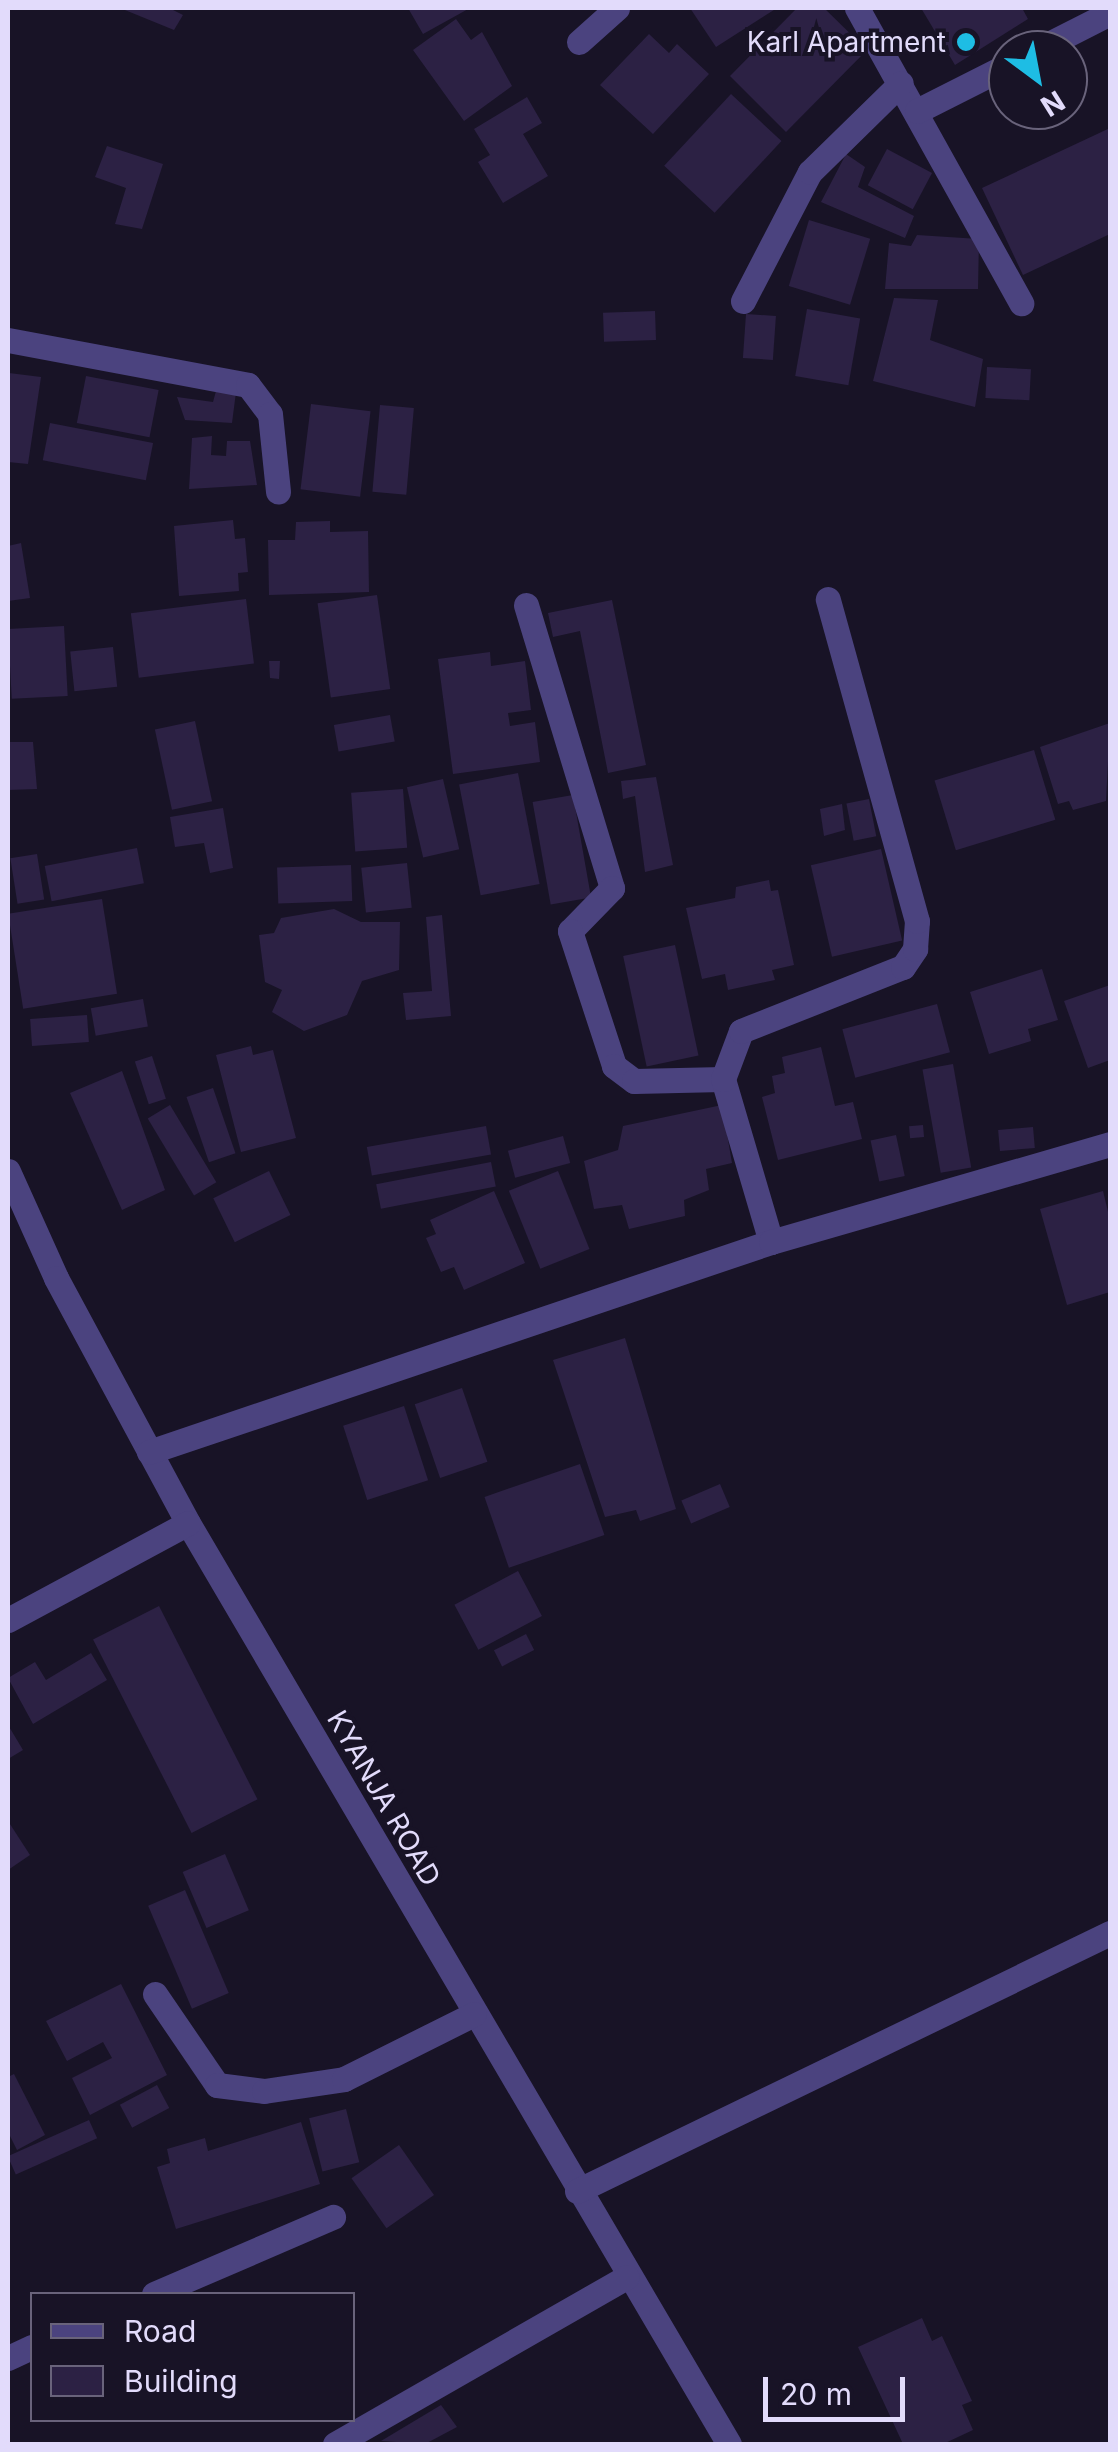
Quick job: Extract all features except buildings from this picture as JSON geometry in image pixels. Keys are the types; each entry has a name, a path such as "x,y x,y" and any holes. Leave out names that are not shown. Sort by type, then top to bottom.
{"street":[{"path":"579,42 618,8"},
{"path":"857,8 1021,303"},
{"path":"1076,30 1110,13"},
{"path":"917,111 988,75"},
{"path":"743,300 810,172 900,83"},
{"path":"8,340 248,385 270,414 278,492"},
{"path":"772,1242 723,1078 740,1031 903,967 915,948 917,920 828,599"},
{"path":"526,605 612,888 570,930 614,1066 634,1081 723,1078"},
{"path":"150,1452 772,1242 1110,1144"},
{"name":"KYANJA ROAD","path":"8,1171 188,1523 627,2277 729,2444"},
{"path":"8,1620 188,1523"},
{"path":"577,2191 1110,1932"},
{"path":"155,1994 218,2085 264,2091 344,2079 474,2014"},
{"path":"159,2292 333,2217"},
{"path":"335,2444 627,2277"}],"place":[{"name":"Karl Apartment","path":"966,42"}]}
